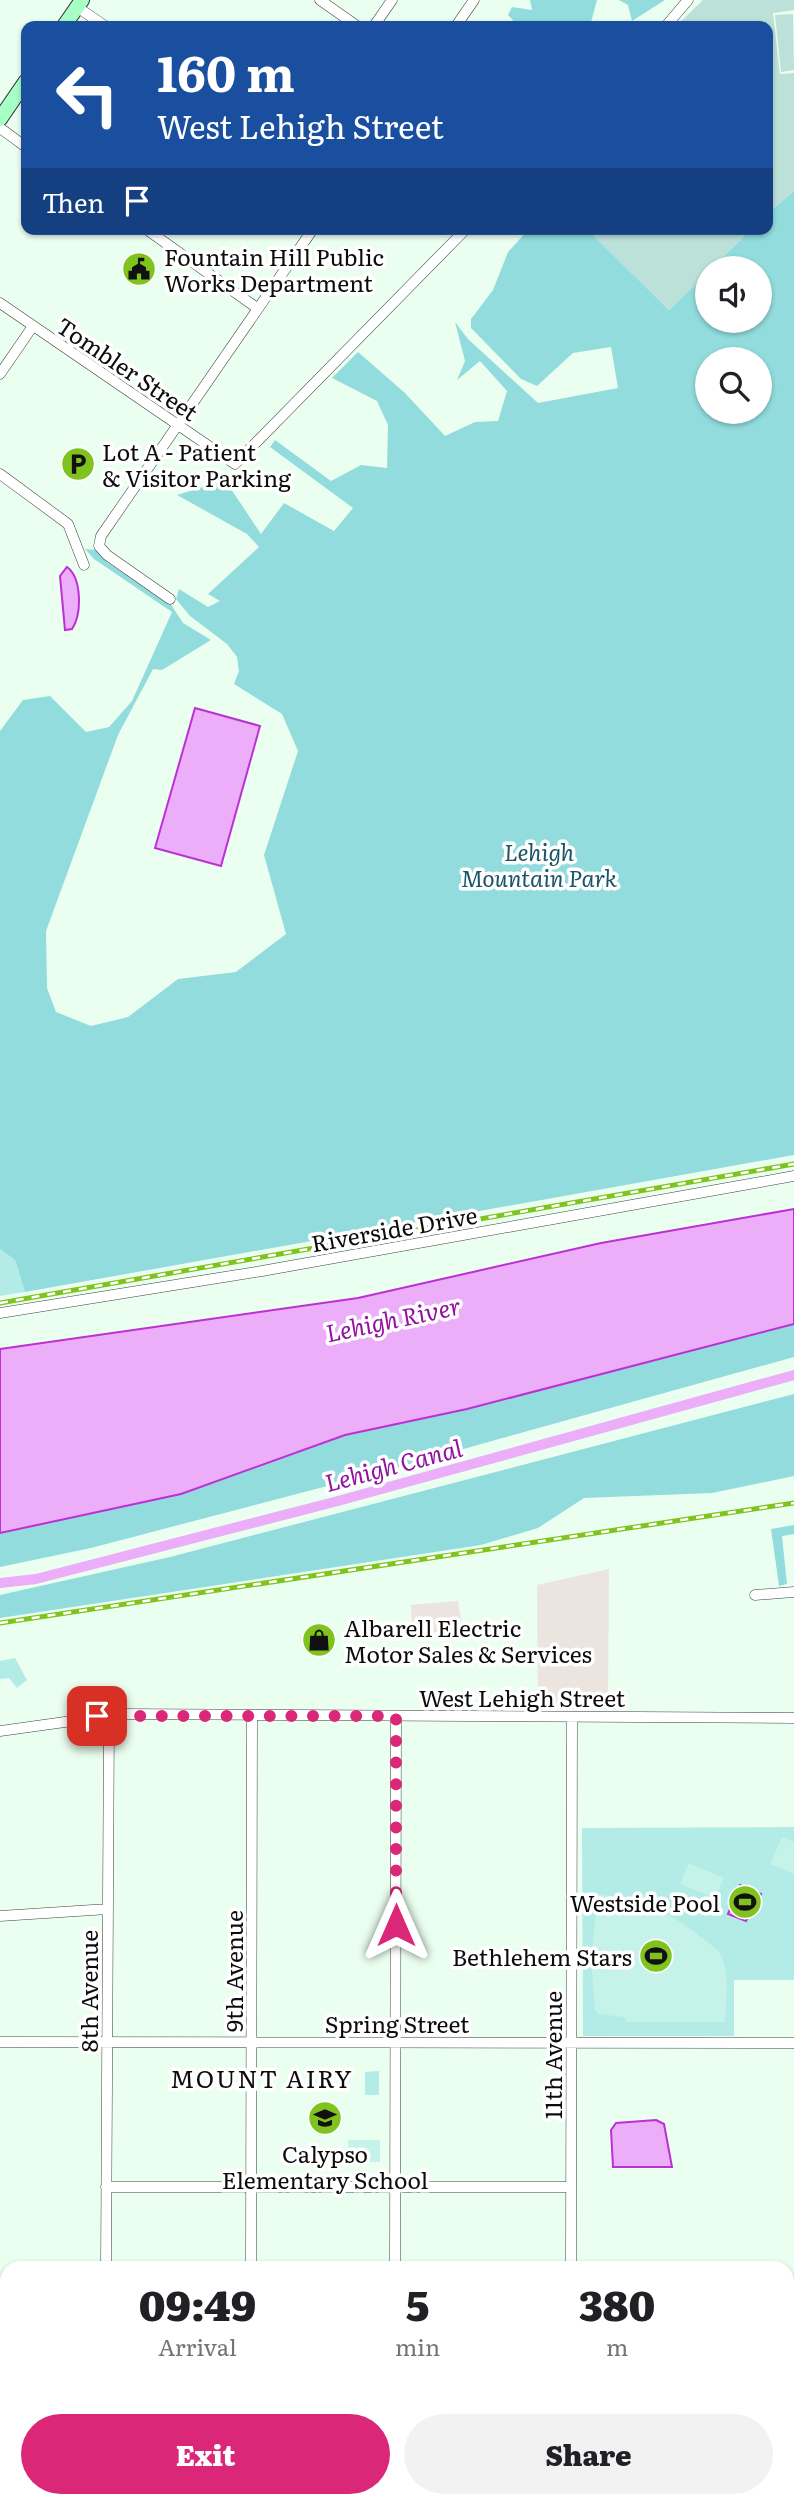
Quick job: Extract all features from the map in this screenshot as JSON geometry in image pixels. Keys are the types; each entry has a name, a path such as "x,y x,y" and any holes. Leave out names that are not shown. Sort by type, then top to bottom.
{"main road":[{"path":"67,21 80,3"},
{"path":"0,119 21,88"}],"street":[{"path":"320,0 350,21"},
{"path":"377,21 392,0"},
{"path":"459,21 474,0"},
{"path":"670,21 688,0"},
{"path":"80,3 100,21"},
{"path":"0,128 21,143"},
{"path":"154,235 257,308"},
{"path":"170,599 125,570 99,546 101,536 309,235"},
{"name":"Tombler Street","path":"0,303 235,464 460,235"},
{"path":"0,374 33,326"},
{"path":"0,474 68,524 84,565"},
{"name":"Riverside Drive","path":"0,1313 276,1268 794,1176"},
{"path":"755,1595 794,1592"},
{"name":"West Lehigh Street","path":"0,1731 109,1715 794,1718"},
{"name":"8th Avenue","path":"106,2261 109,1715"},
{"name":"9th Avenue","path":"251,2261 252,1715"},
{"path":"395,2261 396,1716"},
{"name":"11th Avenue","path":"571,2261 572,1717"},
{"path":"0,1916 108,1909"},
{"name":"Spring Street","path":"0,2042 794,2043"},
{"path":"106,2187 571,2187"}],"shaded area":[{"path":"703,0 794,0 794,10 773,13 780,74 794,73 794,191 773,209 773,21 681,21"},
{"path":"793,14 794,70 781,72 775,15"},
{"path":"593,235 745,235 724,256 695,256 695,285 669,310"},
{"path":"0,1249 15,1260 25,1292 0,1296"},
{"path":"609,1569 608,1709 538,1709 537,1585"},
{"path":"458,1601 462,1629 412,1635 411,1605"},
{"path":"15,1658 27,1680 17,1688 9,1678 0,1679 0,1661"},
{"path":"794,1827 794,1980 734,1980 734,2036 583,2036 582,1828"},
{"path":"782,1837 794,1842 794,1874 770,1864"},
{"path":"689,1863 724,1878 715,1898 680,1884"},
{"name":"Bethlehem Stars","path":"598,1894 627,1900 666,1914 717,1950 723,1959 726,1977 725,2022 626,2022 624,2017 598,2014 595,2010 591,1960"},
{"path":"379,2071 379,2095 365,2095 365,2072"},
{"path":"348,2140 380,2140 380,2162 349,2162"}],"green space":[{"path":"530,0 597,0 591,21 513,21 508,15 512,7 532,10"},
{"path":"619,0 665,0 632,21 628,5"},
{"name":"Lehigh Mountain Park","path":"794,191 794,1155 25,1292 15,1260 0,1249 0,731 23,700 50,696 86,732 109,727 132,701 172,612 94,559 85,549 96,550 108,563 170,603 183,623 211,640 162,670 153,669 118,735 46,931 47,988 56,1012 91,1026 128,1017 178,979 236,972 286,934 264,855 298,751 282,714 234,684 239,671 237,657 227,644 190,616 176,599 179,589 208,607 220,601 208,594 259,547 247,534 177,495 225,480 261,534 284,503 334,531 353,508 270,447 275,440 331,481 361,465 387,468 388,425 377,401 332,378 358,352 405,393 445,436 475,422 498,421 507,391 480,361 457,380 465,361 455,322 468,339 538,403 618,388 611,347 573,353 537,386 521,379 471,328 471,319 493,290 508,252 524,235 593,235 669,310 695,285 695,333 772,333 772,256 724,256 745,235 773,235 773,209"},
{"path":"794,1324 794,1357 388,1470 91,1548 0,1567 0,1533 181,1494 345,1435 467,1409"},
{"path":"794,1394 794,1476 712,1493 584,1498 538,1528 481,1545 0,1618 0,1595 170,1557"},
{"path":"794,1525 794,1534 782,1536 787,1584 779,1586 771,1529"}],"water":[{"path":"67,567 76,579 79,606 72,629 65,630 60,576"},
{"path":"195,708 260,726 221,866 155,848"},
{"name":"Lehigh River","path":"794,1209 794,1324 467,1409 345,1435 181,1494 0,1533 0,1349 358,1298 601,1243"},
{"name":"Westside Pool","path":"740,1885 761,1894 746,1921 728,1914"},
{"path":"656,2120 664,2124 672,2167 613,2167 611,2130 616,2123"}],"waterway":[{"name":"Lehigh Canal","path":"0,1583 36,1579 338,1501 794,1375"}],"railway":[{"path":"0,1303 794,1164"},
{"path":"0,1623 794,1503"}],"place":[{"name":"Fountain Hill Public Works Department","path":"139,269"},
{"name":"Lot A - Patient & Visitor Parking","path":"78,464"},
{"name":"Albarell Electric Motor Sales & Services","path":"319,1640"},
{"name":"Westside Pool","path":"745,1902"},
{"name":"Bethlehem Stars","path":"656,1956"},
{"name":"Calypso Elementary School","path":"325,2118"}],"district":[{"name":"MOUNT AIRY","path":"262,2077"}],"route":[{"path":"97,1716 396,1716 396,1925"}]}
